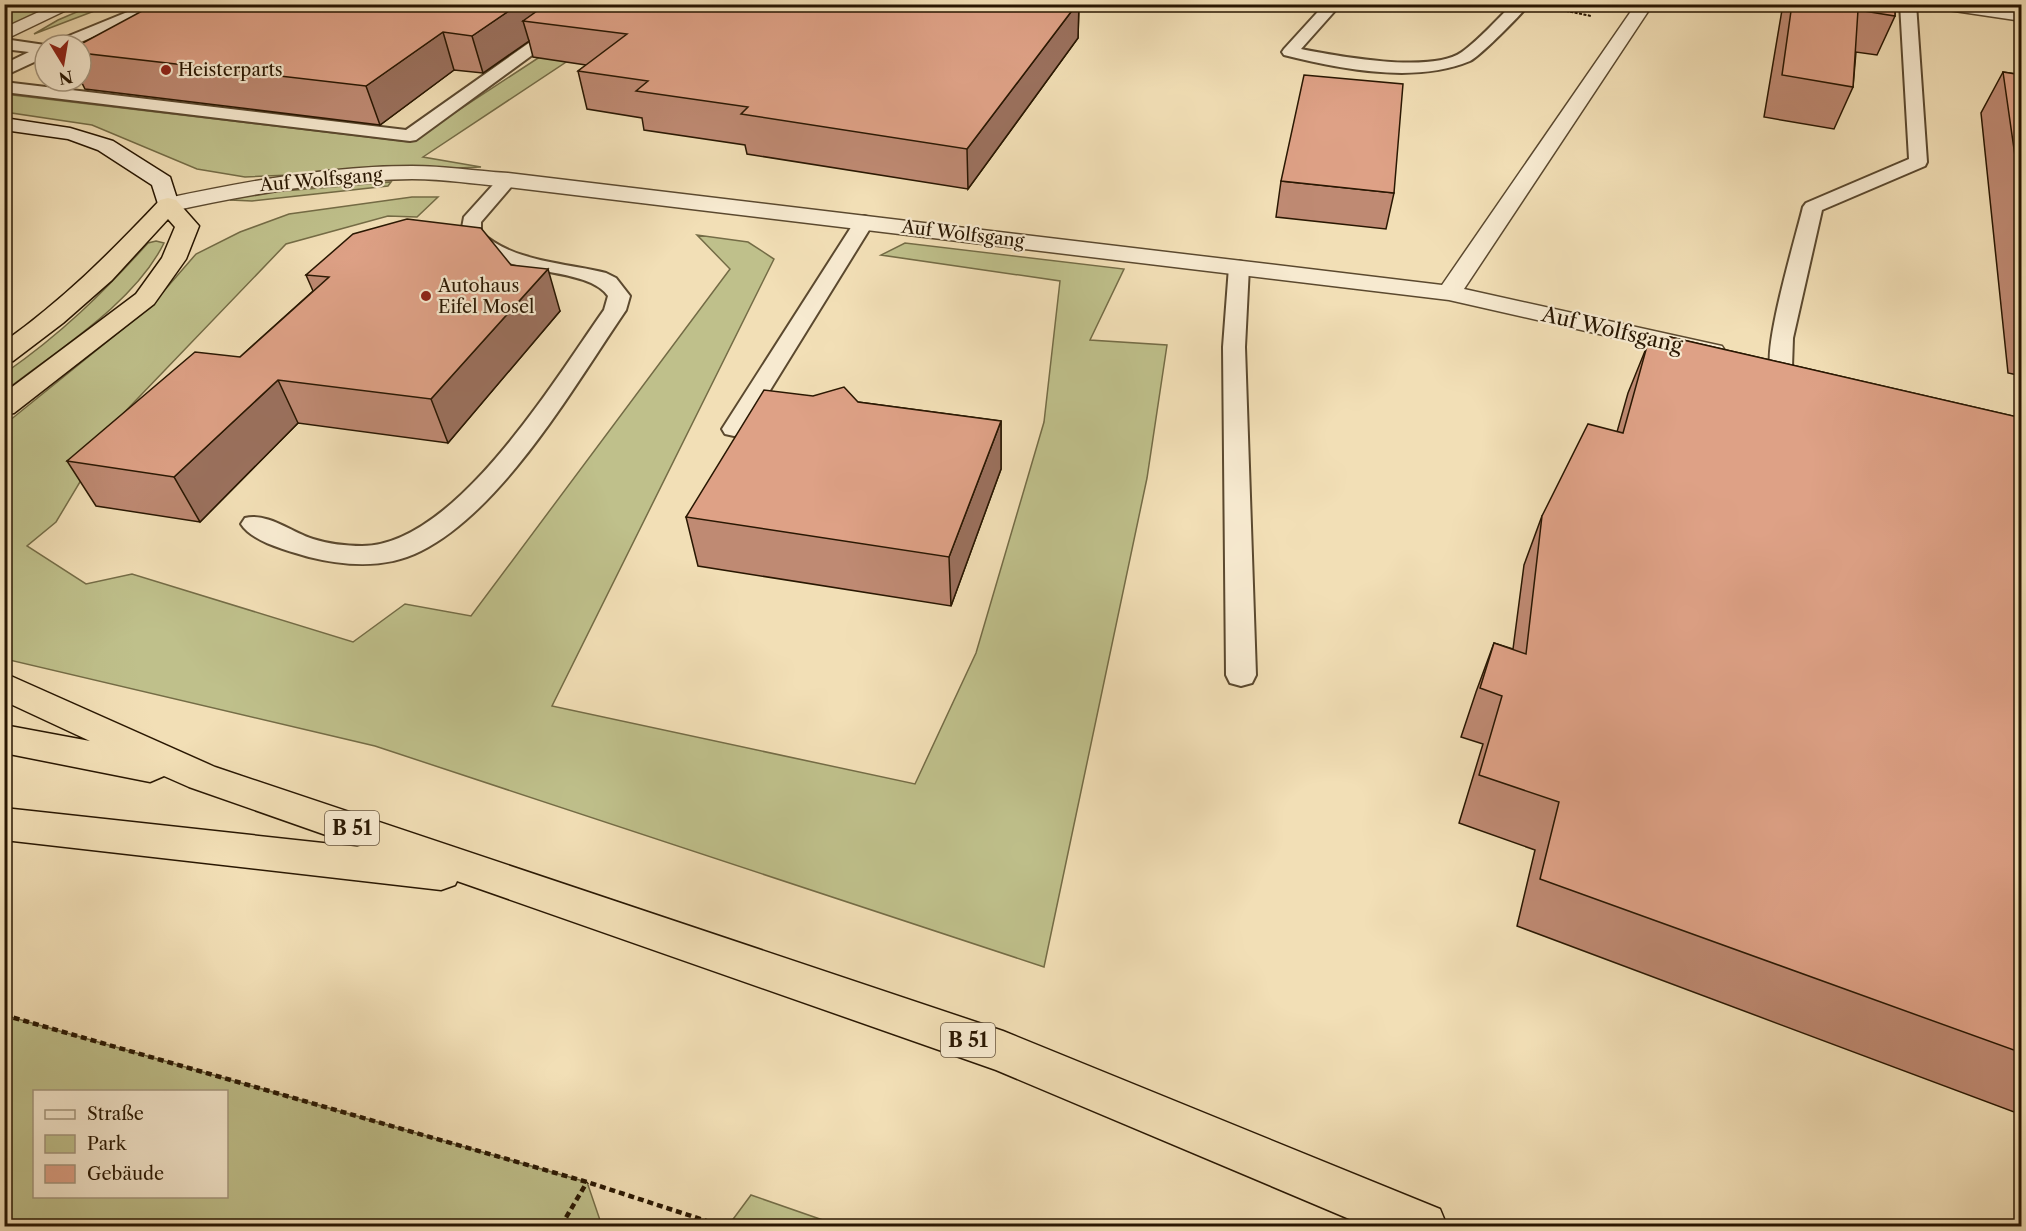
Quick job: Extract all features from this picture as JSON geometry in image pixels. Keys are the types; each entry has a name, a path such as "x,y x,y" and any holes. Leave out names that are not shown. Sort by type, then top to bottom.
{"highway":[{"path":"4,355 54,318 103,275 168,205 187,226 174,258 145,299 4,407"},
{"path":"4,686 202,777"},
{"name":"B 51","path":"4,739 202,777 503,879 1003,1052 1423,1227"},
{"path":"4,824 503,879"}],"street":[{"path":"4,35 71,4"},
{"path":"1449,293 1645,4"},
{"path":"1941,4 2022,16"},
{"path":"4,124 61,131 89,138 118,150 162,182 168,205"},
{"name":"Auf Wolfsgang","path":"168,205 258,206 476,178 508,180 1449,293 1769,365"}],"lane":[{"path":"90,33 162,4"},
{"path":"4,87 410,136 595,4"},
{"path":"1334,4 1290,52 1332,60 1385,65 1454,61 1466,57 1522,4"},
{"path":"1769,365 1782,338 1813,207 1918,162 1908,4"},
{"path":"4,44 33,48"},
{"path":"4,71 33,56"},
{"path":"254,524 272,534 318,550 353,555 394,550 410,545 455,513 501,466 615,310 619,296 609,282 599,277 506,255 463,239 470,230 471,221 508,180"},
{"path":"734,429 838,260 864,222"},
{"path":"1239,267 1234,347 1241,675"}],"path":[{"path":"1557,9 1593,16"},
{"path":"4,1015 587,1182 722,1227"},
{"path":"561,1227 587,1182"}],"green space":[{"path":"18,5 58,5 5,28 5,10"},
{"path":"93,5 110,5 36,33 58,20"},
{"path":"619,5 652,5 423,157 481,167 245,177 197,169 92,125 5,112 4,94 410,142"},
{"path":"391,182 388,186 252,201 231,200 235,195"},
{"path":"412,197 438,197 417,217 388,216 286,244 117,420 56,522 27,546 86,584 132,574 353,642 405,604 471,616 730,269 697,235 748,242 774,259 552,706 915,784 976,653 1044,422 1060,281 881,255 905,243 1124,269 1090,340 1167,345 1147,478 1044,967 375,746 5,659 4,425 150,307 196,254 240,232 289,214"},
{"path":"156,241 164,243 151,265 114,306 5,391 5,373 63,328 148,243"},
{"path":"4,1015 587,1182 602,1226 5,1226"},
{"path":"751,1195 840,1226 728,1226"}],"building":[{"path":"155,4 519,4 472,36 443,32 366,86 93,54 93,37"},
{"path":"547,4 1077,4 967,149 741,114 748,107 636,91 648,81 578,71 627,34 523,21"},
{"path":"1792,4 1895,4 1895,16 1858,10 1853,87 1782,75"},
{"path":"2003,72 2022,75 2022,205"},
{"path":"1304,75 1403,84 1394,193 1281,181"},
{"path":"407,219 481,228 511,265 548,269 431,399 278,380 174,477 67,461 195,352 240,357 329,277 306,275 353,234"},
{"path":"1670,337 2022,418 2022,1053 1540,879 1559,802 1479,775 1502,696 1480,688 1494,643 1526,654 1542,516 1588,424 1623,433 1647,346 1668,350"},
{"path":"844,387 858,402 1001,421 949,557 686,517 764,390 813,396"}],"place":[{"name":"Heisterparts","path":"166,70"},
{"name":"Autohaus Eifel Mosel","path":"426,296"}]}
